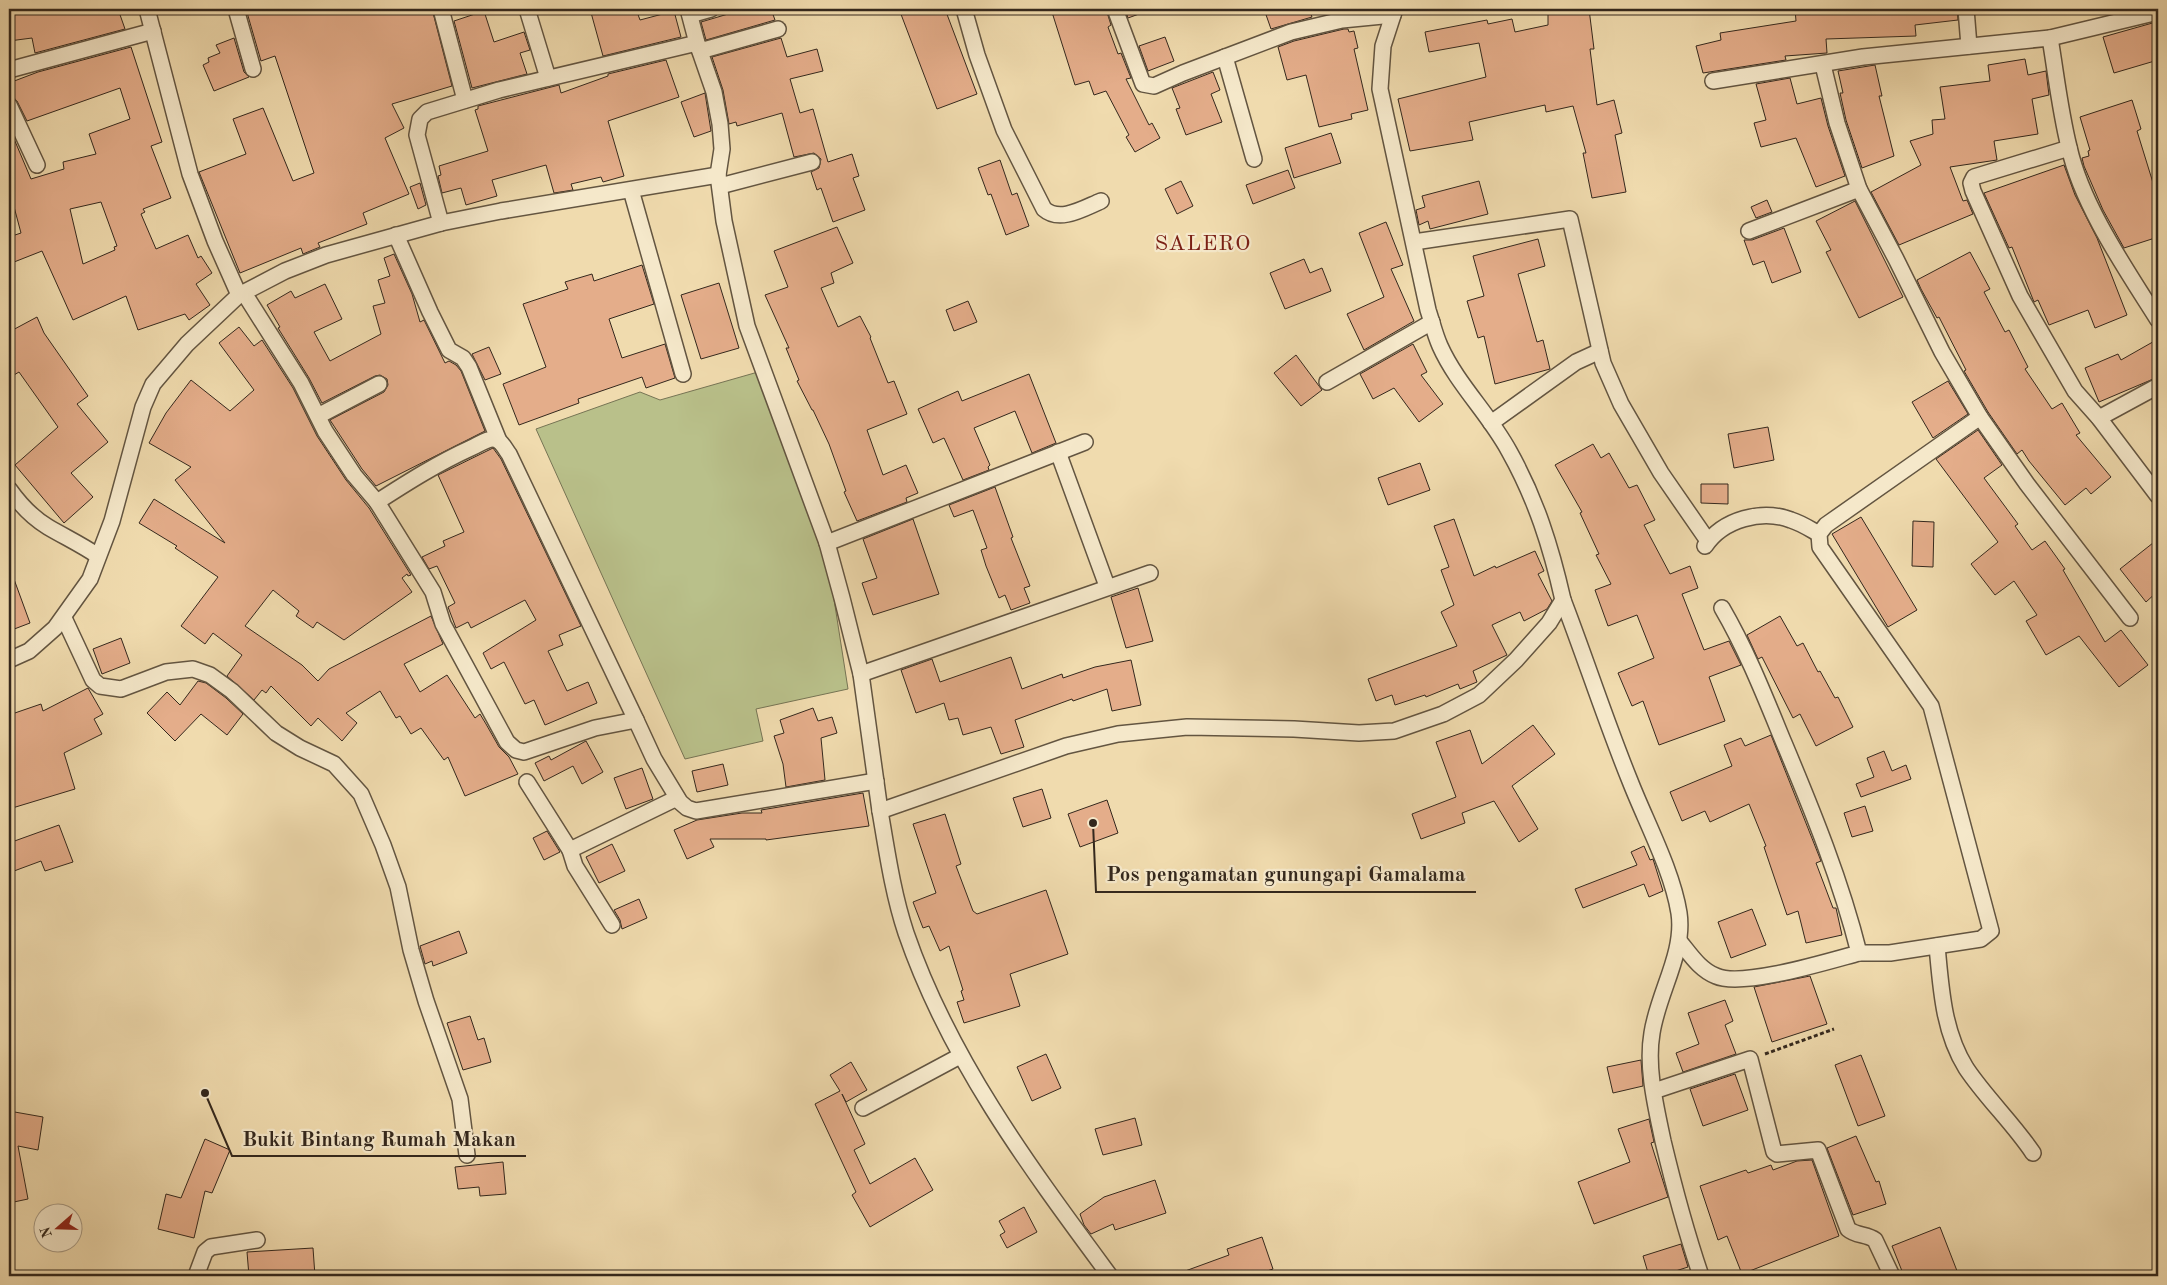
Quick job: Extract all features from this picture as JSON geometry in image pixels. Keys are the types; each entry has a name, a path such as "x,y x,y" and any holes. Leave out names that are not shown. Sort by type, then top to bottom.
{"street":[{"path":"147,9 190,174 215,241 242,294 301,383 325,431 354,474 378,502 433,592 442,624 507,742 516,750 524,752 595,728 636,720"},
{"path":"236,9 253,69"},
{"path":"441,9 466,100"},
{"path":"527,9 548,78"},
{"path":"711,9 689,12 698,47 714,92 720,124 722,149 719,180 724,221 747,326 826,543 861,674 889,865 906,931 921,972 960,1056 1020,1151 1110,1276"},
{"path":"964,9 977,54 1004,130 1044,209 1050,214 1066,215 1101,201"},
{"path":"1115,9 1143,84 1154,86 1291,32 1342,20 1394,12 1383,46 1380,89 1432,322 1440,346 1454,372 1509,450 1546,530 1563,600 1595,682 1615,743 1665,868 1679,911 1680,942 1660,998 1652,1033 1650,1060 1654,1091 1678,1202 1701,1276"},
{"path":"1966,9 1969,46"},
{"path":"1714,81 1823,65 1863,57 2050,38 2158,12"},
{"path":"441,223 417,135 420,119 427,112 548,78 778,29"},
{"path":"9,70 153,31"},
{"path":"2050,38 2069,148 2076,170 2097,218 2158,320"},
{"path":"1225,57 1254,159"},
{"path":"1823,65 1837,123 1859,189 1942,352 1980,418 2027,484 2130,618"},
{"path":"9,105 37,165"},
{"path":"2069,148 1984,172 1974,176 1971,183 2000,252 2039,331 2075,391 2099,418 2158,496"},
{"path":"9,660 29,651 64,618 90,579 112,521 143,407 153,384 187,344 242,294 293,268 353,246 441,223 501,211 631,190 719,180 812,162"},
{"path":"1749,231 1859,189"},
{"path":"631,190 683,374"},
{"path":"1414,242 1570,219 1603,363 1626,413 1660,472 1706,544 1722,530 1744,518 1758,515 1791,519 1819,534"},
{"path":"396,235 449,350 463,358 469,367 500,441 509,454 654,759 677,798 686,808 696,811 876,781"},
{"path":"1327,382 1432,322"},
{"path":"1491,423 1576,362 1600,351"},
{"path":"318,416 379,384"},
{"path":"2099,418 2158,386"},
{"path":"1680,942 1706,970 1717,977 1732,979 1758,976 1859,954 1890,953 1981,939 1990,931 1931,706 1820,547 1819,534 1826,525 1980,418"},
{"path":"378,502 422,473 451,457 488,440 500,441"},
{"path":"826,543 1085,442"},
{"path":"1058,452 1108,586"},
{"path":"9,489 34,516 98,556"},
{"path":"861,674 1108,586 1150,573"},
{"path":"880,811 1066,746 1118,734 1187,727 1294,728 1359,733 1394,731 1443,714 1479,695 1516,660 1549,623 1563,600"},
{"path":"1722,608 1746,653 1797,774 1840,885 1859,954"},
{"path":"64,618 93,680 100,686 121,689 166,672 194,670 210,675 232,691 276,733 300,748 334,764 361,794 383,845 398,887 411,950 423,993 460,1099 467,1155"},
{"path":"527,782 570,850 575,866 612,925"},
{"path":"570,850 677,798"},
{"path":"1937,946 1941,993 1948,1028 1966,1068 2033,1153"},
{"path":"863,1108 960,1056"},
{"path":"1654,1091 1750,1059 1774,1152 1777,1154 1818,1150 1848,1229 1853,1233 1871,1237 1879,1244 1892,1276"},
{"path":"196,1276 205,1252 212,1247 256,1240"}],"path":[{"path":"1750,1059 1834,1029"}],"green space":[{"path":"765,370 798,467 833,593 848,689 756,709 763,741 685,759 536,429 640,392 660,400"}],"building":[{"path":"9,9 118,9 125,29 35,53 32,38 9,41"},
{"path":"246,9 432,9 452,86 392,104 404,128 385,138 409,194 363,213 367,224 318,243 320,247 303,254 301,248 240,273 199,172 246,154 233,119 263,108 293,181 314,173 275,56 261,61"},
{"path":"590,9 636,9 640,20 674,11 681,37 603,56"},
{"path":"745,9 771,9 775,20 706,40 701,22"},
{"path":"899,9 945,9 977,94 937,109"},
{"path":"1051,9 1106,9 1111,25 1108,27 1118,54 1121,53 1131,78 1126,79 1149,125 1152,123 1160,138 1135,152 1126,137 1129,135 1106,91 1094,95 1089,81 1075,85"},
{"path":"1125,9 1150,9 1150,10 1128,18"},
{"path":"1264,9 1309,9 1312,17 1271,29"},
{"path":"1548,9 1589,9 1594,49 1590,49 1597,105 1614,100 1622,133 1615,135 1626,192 1592,198 1583,153 1586,153 1573,106 1546,112 1545,105 1469,122 1473,140 1410,151 1398,99 1486,77 1479,43 1429,52 1425,32 1487,20 1488,24 1512,19 1515,32 1548,25"},
{"path":"1795,9 1957,9 1958,20 1915,25 1916,36 1826,39 1827,53 1785,56 1786,60 1703,73 1696,46 1721,40 1720,33 1796,21"},
{"path":"484,11 494,42 524,32 530,50 520,53 527,74 472,88 454,21"},
{"path":"2156,22 2158,31 2158,60 2114,73 2103,37"},
{"path":"1348,29 1349,32 1354,31 1358,48 1354,49 1368,110 1351,114 1352,119 1319,127 1306,75 1287,80 1278,47 1294,41"},
{"path":"1165,37 1174,61 1148,71 1139,46"},
{"path":"234,38 244,72 249,77 214,91 203,65 209,62 208,58 220,53 216,45"},
{"path":"781,38 787,57 817,49 823,71 790,79 800,113 813,109 828,162 852,154 859,176 853,178 865,210 833,222 821,188 817,190 811,172 819,168 821,159 814,153 794,157 782,113 737,126 736,122 729,124 723,90 712,57"},
{"path":"131,47 162,142 151,146 171,198 143,209 145,212 141,214 156,249 188,235 198,258 201,256 212,273 196,284 210,305 189,320 185,314 138,330 126,296 73,320 42,251 9,264 9,237 21,233 9,188 9,127 31,179 64,169 63,162 96,154 89,134 130,119 120,88 27,121 17,101 9,96 9,83 38,72","holes":["101,202 117,246 114,247 115,250 83,264 70,209"]},
{"path":"2025,59 2028,75 2046,71 2049,95 2032,99 2038,134 1994,141 1997,160 1950,167 1963,201 1967,200 1973,214 1899,245 1871,192 1921,165 1910,141 1933,134 1932,120 1945,119 1940,87 1990,81 1988,65"},
{"path":"666,60 679,97 608,121 624,176 603,182 601,177 571,184 573,190 554,193 546,165 492,180 497,196 466,205 461,188 442,193 438,176 441,175 439,166 488,151 475,110 478,109 478,106 559,85 561,93 608,76 608,74"},
{"path":"1875,65 1882,96 1879,96 1894,156 1862,168 1846,120 1840,93 1843,93 1838,71"},
{"path":"1213,72 1220,90 1211,94 1222,122 1186,135 1176,109 1180,108 1172,88"},
{"path":"1790,78 1797,104 1821,98 1828,126 1845,176 1816,187 1796,138 1761,147 1754,123 1766,120 1756,84"},
{"path":"705,93 711,131 694,137 681,102"},
{"path":"2132,100 2141,129 2137,131 2158,199 2158,237 2124,248 2103,210 2084,166 2082,158 2089,156 2088,151 2090,150 2080,117"},
{"path":"1331,133 1341,163 1294,178 1285,148"},
{"path":"1000,160 1012,195 1017,193 1029,226 1006,235 991,194 988,195 978,168"},
{"path":"2064,165 2075,195 2097,238 2127,315 2095,328 2088,310 2049,325 2038,300 2034,302 2012,247 2009,248 1984,193"},
{"path":"1288,170 1295,188 1253,204 1246,185"},
{"path":"1181,181 1193,206 1177,214 1165,189"},
{"path":"1479,181 1488,214 1430,229 1428,221 1419,225 1416,210 1425,207 1422,196"},
{"path":"420,183 426,205 418,209 410,187"},
{"path":"1767,200 1772,212 1756,218 1751,207"},
{"path":"1855,201 1903,297 1859,318 1826,252 1831,250 1816,221"},
{"path":"1386,222 1403,265 1391,269 1414,321 1364,350 1347,314 1384,297 1359,233"},
{"path":"837,227 853,263 831,273 834,283 821,288 838,327 860,316 871,337 888,383 894,381 907,414 867,430 883,475 906,465 918,493 906,498 907,502 857,521 844,492 846,491 829,444 797,381 799,380 786,348 789,348 765,295 788,287 774,251"},
{"path":"1784,228 1801,272 1772,283 1764,261 1753,265 1744,240 1752,240"},
{"path":"1538,239 1545,266 1518,274 1537,342 1543,340 1550,369 1495,384 1484,336 1478,338 1467,301 1484,296 1473,256"},
{"path":"1970,252 1990,289 1984,292 2005,332 2009,330 2028,367 2025,369 2052,409 2062,403 2080,433 2076,435 2111,477 2091,494 2086,488 2065,505 2022,450 2017,454 1988,412 1964,371 1966,370 1939,317 1937,318 1921,289 1917,280"},
{"path":"394,254 412,294 420,322 424,320 445,363 449,361 461,371 485,431 376,486 362,469 330,420 384,392 388,385 387,379 380,375 375,376 322,403 278,328 280,327 267,305 291,291 295,298 325,284 342,319 314,332 330,361 381,334 373,306 385,303 378,280 390,276 384,258"},
{"path":"1304,259 1310,273 1322,268 1331,291 1285,309 1270,273"},
{"path":"642,265 654,304 609,319 622,358 665,344 675,378 646,388 642,377 578,399 579,403 519,425 503,384 546,367 523,304 568,289 565,282 592,274 594,281"},
{"path":"719,283 739,348 701,359 681,295"},
{"path":"968,301 977,322 954,331 946,310"},
{"path":"37,317 44,333 88,396 77,404 108,442 71,473 93,497 64,523 15,465 58,427 19,372 9,378 9,332"},
{"path":"239,327 254,346 262,340 293,388 317,436 346,480 369,508 411,575 408,576 407,574 402,578 412,592 344,640 317,622 313,628 296,616 299,611 273,590 245,626 302,665 318,681 329,669 431,616 443,644 404,664 420,692 447,675 475,718 480,714 499,747 509,757 518,774 465,796 448,757 444,760 421,728 411,734 400,716 396,718 380,691 346,713 357,723 342,741 318,718 311,726 271,686 266,693 262,690 254,700 227,676 242,655 213,633 205,644 181,626 218,577 175,548 177,546 139,523 154,499 225,543 175,480 191,467 149,443 166,413 191,380 230,411 254,390 219,343"},
{"path":"2158,339 2158,377 2099,402 2085,368 2118,354 2121,360"},
{"path":"1413,344 1427,372 1421,375 1443,404 1419,422 1394,388 1373,399 1360,374"},
{"path":"489,347 501,374 485,380 472,354"},
{"path":"1296,355 1322,390 1301,406 1274,373"},
{"path":"1029,374 1056,443 1032,453 1015,411 974,428 990,465 988,467 989,470 963,480 944,438 933,443 918,409 958,391 962,401"},
{"path":"1948,381 1968,414 1933,438 1912,402"},
{"path":"1768,427 1774,460 1734,468 1728,434"},
{"path":"1978,430 2002,465 1984,478 2018,524 2015,526 2032,550 2045,541 2065,569 2063,570 2105,642 2121,630 2148,665 2119,687 2079,636 2046,655 2026,621 2037,615 2014,581 1995,595 1971,564 1998,542 1936,459"},
{"path":"1593,444 1601,458 1609,453 1629,488 1637,485 1655,520 1644,525 1670,574 1690,566 1698,588 1682,594 1704,650 1729,641 1741,665 1709,677 1725,721 1659,745 1643,701 1632,706 1618,673 1654,658 1637,615 1608,626 1595,590 1611,584 1596,555 1599,554 1580,513 1582,512 1555,465"},
{"path":"493,448 501,459 581,626 559,635 563,645 548,651 567,691 588,682 597,703 545,725 534,700 525,704 504,662 491,669 483,653 536,620 525,600 471,628 468,622 456,628 448,607 455,603 437,566 429,569 422,557 445,546 443,541 464,532 438,475"},
{"path":"1420,463 1430,490 1388,505 1378,478"},
{"path":"1701,484 1728,484 1728,504 1701,503"},
{"path":"995,487 1013,537 1011,538 1030,586 1024,588 1030,603 1011,610 1005,595 999,598 986,566 981,550 987,548 973,510 954,517 949,505"},
{"path":"1861,517 1917,610 1888,627 1832,534"},
{"path":"913,519 939,594 873,615 862,583 877,578 863,539"},
{"path":"1454,519 1474,576 1535,551 1544,571 1538,574 1552,601 1547,609 1524,621 1520,612 1492,625 1507,655 1473,671 1477,682 1460,689 1458,684 1426,697 1425,695 1395,705 1392,695 1376,701 1368,679 1457,646 1441,612 1454,605 1441,570 1449,567 1434,526"},
{"path":"1913,521 1934,522 1933,567 1912,566"},
{"path":"2158,539 2158,591 2146,602 2120,569"},
{"path":"11,571 30,623 9,631 9,572"},
{"path":"1138,588 1153,641 1126,648 1111,597"},
{"path":"1780,616 1797,646 1803,643 1818,672 1820,671 1835,698 1838,697 1853,727 1816,746 1800,714 1793,718 1762,657 1758,659 1747,635"},
{"path":"121,638 130,663 102,674 93,649"},
{"path":"1011,657 1022,689 1062,674 1063,678 1095,667 1131,660 1141,705 1112,711 1107,689 1073,701 1072,699 1015,720 1024,747 1001,754 991,727 963,735 958,718 949,720 944,703 916,713 901,670 932,659 940,682"},
{"path":"198,681 206,683 243,714 227,735 201,714 175,741 147,713 167,692 180,705"},
{"path":"88,688 103,714 94,719 102,734 64,753 75,789 9,809 9,715 41,704 43,711"},
{"path":"813,708 818,721 832,717 837,733 821,738 825,780 786,787 783,764 774,736 784,733 780,720"},
{"path":"1533,725 1555,754 1512,786 1538,829 1519,842 1494,801 1462,813 1465,823 1421,839 1412,814 1456,797 1436,742 1470,730 1482,764"},
{"path":"1771,735 1821,861 1816,863 1833,908 1836,908 1842,935 1806,943 1798,911 1787,915 1764,847 1766,846 1749,804 1710,822 1705,811 1682,821 1670,792 1732,766 1724,745 1741,738 1745,746"},
{"path":"586,741 603,772 582,784 573,766 544,781 535,763 549,756 551,760"},
{"path":"1884,751 1892,771 1906,765 1911,779 1861,797 1856,784 1874,777 1867,758"},
{"path":"723,764 728,785 697,792 692,771"},
{"path":"642,768 653,799 626,809 614,778"},
{"path":"1042,789 1051,818 1023,827 1013,798"},
{"path":"863,793 869,826 766,840 710,839 714,847 687,859 674,830 697,820 742,813 762,813 761,810"},
{"path":"1107,800 1118,833 1080,847 1068,814"},
{"path":"1865,806 1873,831 1852,837 1844,813"},
{"path":"945,814 961,864 956,866 973,911 977,914 1046,890 1068,954 1010,974 1020,1006 964,1023 957,1002 964,1000 961,991 963,990 949,946 940,951 929,926 923,928 913,902 936,893 913,824"},
{"path":"59,825 73,862 45,871 41,861 14,871 9,857 9,843"},
{"path":"547,831 560,852 544,860 533,838"},
{"path":"612,844 625,871 599,883 586,857"},
{"path":"1644,846 1650,860 1653,859 1663,891 1649,897 1644,884 1583,908 1575,889 1637,865 1631,852"},
{"path":"639,899 647,918 622,929 620,920 614,910"},
{"path":"1752,909 1766,945 1731,958 1718,922"},
{"path":"459,931 467,953 433,966 432,961 425,964 420,946"},
{"path":"1810,976 1827,1024 1772,1042 1754,987"},
{"path":"1725,1000 1733,1021 1725,1025 1736,1054 1683,1072 1676,1053 1699,1044 1688,1013"},
{"path":"470,1016 478,1040 484,1038 491,1062 463,1070 447,1023"},
{"path":"1046,1054 1061,1088 1032,1101 1017,1067"},
{"path":"1861,1055 1885,1116 1858,1126 1835,1065"},
{"path":"1641,1060 1643,1086 1613,1093 1607,1067"},
{"path":"851,1062 867,1090 846,1102 842,1094 865,1144 854,1150 870,1184 915,1158 933,1190 870,1227 852,1195 856,1192 815,1104 840,1091 830,1075"},
{"path":"1735,1074 1748,1110 1703,1126 1690,1089"},
{"path":"9,1111 43,1117 38,1150 18,1146 28,1199 9,1203"},
{"path":"1135,1118 1142,1145 1103,1155 1095,1129"},
{"path":"1649,1119 1654,1142 1651,1143 1668,1197 1594,1224 1578,1182 1630,1162 1618,1129"},
{"path":"1856,1136 1876,1182 1879,1181 1886,1204 1853,1215 1827,1148"},
{"path":"205,1139 230,1150 212,1193 205,1191 194,1238 158,1229 166,1194 181,1198"},
{"path":"1812,1160 1839,1236 1742,1274 1727,1236 1718,1240 1700,1186 1746,1170 1748,1173 1771,1165 1773,1170 1797,1161"},
{"path":"503,1162 506,1194 480,1196 479,1187 458,1189 455,1167"},
{"path":"1155,1180 1166,1213 1115,1230 1113,1224 1091,1234 1084,1225 1080,1214 1104,1197"},
{"path":"1024,1207 1037,1232 1007,1248 1000,1235 1005,1232 999,1221"},
{"path":"1940,1227 1959,1276 1904,1276 1892,1246"},
{"path":"1262,1237 1273,1269 1252,1276 1177,1276 1177,1274 1229,1255 1227,1249"},
{"path":"1681,1244 1688,1267 1660,1276 1649,1276 1643,1256"},
{"path":"313,1248 315,1276 249,1276 247,1252"}],"place":[{"name":"Pos pengamatan gunungapi Gamalama","path":"1093,823"},
{"name":"Bukit Bintang Rumah Makan","path":"205,1093"}],"district":[{"name":"SALERO","path":"1203,242"}]}
